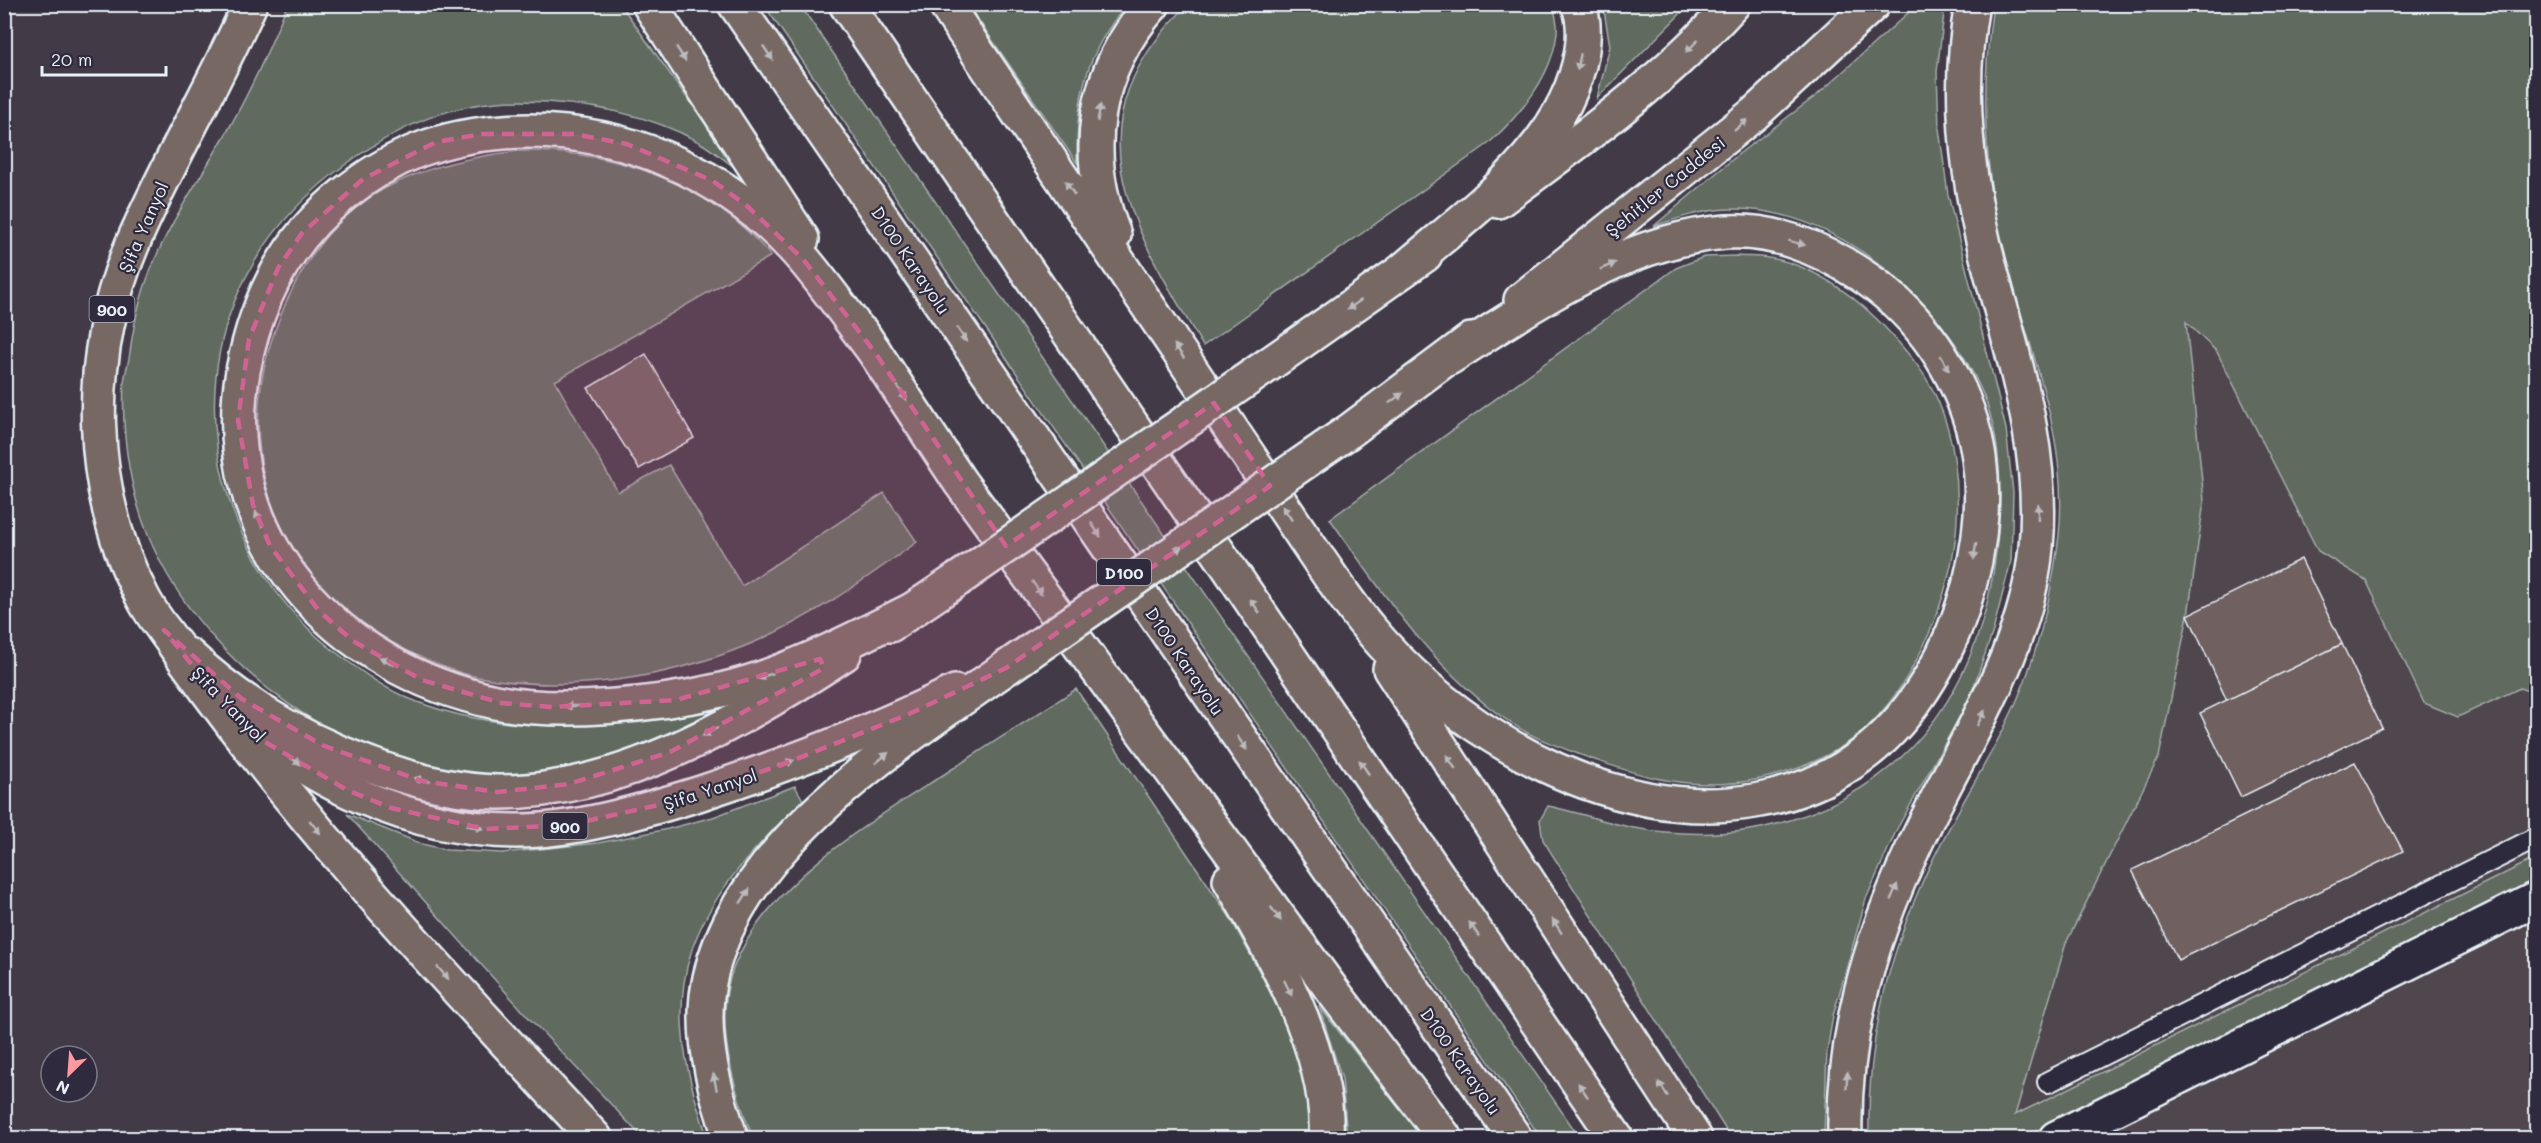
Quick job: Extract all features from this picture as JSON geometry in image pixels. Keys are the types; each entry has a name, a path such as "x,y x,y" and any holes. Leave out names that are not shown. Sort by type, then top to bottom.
{"main road":[{"name":"Şifa Yanyol","path":"250,4 131,246 108,323 102,364 99,433 101,467 107,502 129,567 143,598 164,630 211,689 265,742 347,790 391,808 485,829 517,831 619,816 722,786 843,742 1006,668"},
{"path":"649,4 960,482 1443,1138"},
{"name":"D100 Karayolu","path":"735,4 1515,1138"},
{"path":"846,4 1616,1138"},
{"path":"945,4 1320,561 1695,1138"},
{"path":"1153,4 1122,47 1107,79 1094,140 1096,173 1104,210 1118,246 1161,324"},
{"path":"1402,271 1500,184 1540,141 1555,121 1570,94 1579,68 1583,38 1578,4"},
{"path":"164,630 212,676 242,699 322,745 386,771 422,781 498,792 535,790 569,784 670,752 769,701 914,609 1402,271 1627,104 1666,71 1733,4"},
{"name":"Şehitler Caddesi","path":"1449,358 1717,145 1803,71 1873,4"},
{"path":"1845,1138 1851,1029 1872,949 1902,871 1984,711 2011,648 2031,587 2036,548 2036,465 2030,420 1989,266 1968,151 1963,69 1971,4"},
{"path":"874,351 802,259 746,205 713,181 672,160 627,144 574,134 526,130 482,134 436,142 400,156 363,179 328,206 302,233 278,268 262,302 249,339 238,420 242,464 253,505 270,546 292,579 320,612 353,641 422,680 463,694 501,703 552,707 631,704 676,700 725,689 816,657 914,609"},
{"path":"731,1138 710,1060 706,1029 707,995 722,940 743,897 789,840 842,791 916,731 1348,432 1449,358 1558,291 1600,269 1640,252 1727,232 1766,234 1807,245 1844,263 1879,286 1909,313 1928,337 1955,380 1972,423 1979,462 1981,500 1971,582 1938,666 1915,702 1891,732 1856,761 1828,778 1792,792 1755,802 1715,806 1671,804 1632,796 1550,768 1471,722 1401,663 1368,628 1320,561"},
{"path":"164,630 241,738 323,837 595,1138"},
{"path":"1146,736 1238,894 1289,989 1317,1064 1324,1094 1326,1138"}],"street":[{"path":"2056,1138 2536,899"}],"lane":[{"path":"2048,1082 2536,838"}],"highlighted area":[{"path":"482,134 574,134 627,144 713,181 746,205 803,259 874,351 1006,546 1214,403 1270,486 1006,668 909,714 784,764 668,803 568,825 485,829 391,808 347,790 265,742 211,689 164,630 242,699 322,745 422,781 498,792 569,784 670,752 824,668 820,659 676,700 552,707 501,703 422,680 353,641 319,611 270,546 253,505 238,420 249,339 278,268 302,233 363,179 436,142"}],"shaded area":[{"path":"1918,4 1945,5 1937,72 1939,128 1948,195 2006,429 2013,493 2011,561 1993,631 1969,700 1897,829 1866,899 1833,1016 1827,1051 1824,1138 1731,1138 1543,840 1540,820 1548,806 1634,828 1683,833 1720,833 1769,826 1821,809 1865,785 1903,756 1934,720 1959,680 1978,635 1991,586 2000,498 1999,462 1994,427 1983,394 1965,359 1942,325 1881,265 1845,241 1808,223 1768,212 1729,209 1681,217 1654,226 1740,153 1817,95"},
{"path":"287,5 621,5 739,171 699,142 657,123 589,107 520,101 473,105 409,126 349,162 319,186 278,228 246,277 226,326 216,378 215,430 224,482 241,531 266,577 298,618 337,653 394,692 443,711 485,720 570,725 655,716 738,699 637,746 611,756 558,770 478,777 429,768 380,753 333,731 289,704 248,672 211,635 180,595 155,551 134,490 124,425 125,375 136,319 154,262 179,212 244,101"},
{"path":"764,5 800,5 1580,1138 1541,1138"},
{"path":"968,5 1127,5 1112,23 1092,60 1081,98 1077,163"},
{"path":"1188,5 1553,5 1557,32 1554,49 1542,80 1523,108 1488,144 1203,346 1153,258 1134,215 1122,174 1119,132 1128,90 1150,48"},
{"path":"1603,5 1689,5 1597,98 1610,46"},
{"path":"1993,5 2536,5 2536,694 2520,688 2458,717 2424,703 2366,580 2318,551 2217,352 2186,322 2204,501 2188,615 2159,757 2066,943 2015,1115 2536,858 2536,882 2022,1138 1869,1138 1869,1104 1875,1040 1880,1009 1897,947 1930,865 2004,728 2025,682 2046,610 2059,535 2061,500 2054,433 2008,269 1989,170 1986,71"},
{"path":"2536,5 2536,882 2022,1138 2007,1138 2066,943 2157,765 2188,615 2204,501 2186,321"},
{"path":"519,151 590,156 657,175 689,190 718,208 746,230 771,256 555,381 618,492 669,465 742,586 884,493 917,542 815,611 750,644 685,666 651,674 582,683 512,682 468,675 449,669 402,648 359,620 323,587 294,550 274,509 262,465 258,419 264,371 278,322 296,282 317,248 342,220 370,198 402,180 437,167 476,157"},
{"path":"1704,257 1765,257 1786,262 1820,276 1866,309 1905,350 1934,392 1948,429 1956,475 1957,520 1954,550 1947,581 1924,646 1888,704 1867,728 1843,746 1823,757 1780,774 1735,783 1689,783 1638,774 1592,759 1540,739 1511,723 1484,703 1434,656 1390,602 1330,519 1676,268"},
{"path":"1076,689 1229,916 1290,1028 1305,1075 1309,1102 1309,1138 753,1138 733,1079 725,1015 731,975 746,943 766,913 792,885 853,835"},
{"path":"795,786 803,800 732,877 708,914 691,951 683,991 683,1034 691,1083 708,1138 643,1138 529,1018 347,814 422,844 447,850 502,853 598,843 668,829 713,817"},
{"path":"2536,917 2536,1138 2095,1138"},
{"path":"1319,1006 1422,1138 1347,1138 1342,1079"}],"building":[{"path":"646,354 694,438 639,469 588,388"},
{"path":"2301,559 2342,644 2227,701 2188,615"},
{"path":"2342,644 2382,728 2241,797 2200,713"},
{"path":"2355,762 2403,851 2178,960 2132,870"}]}
